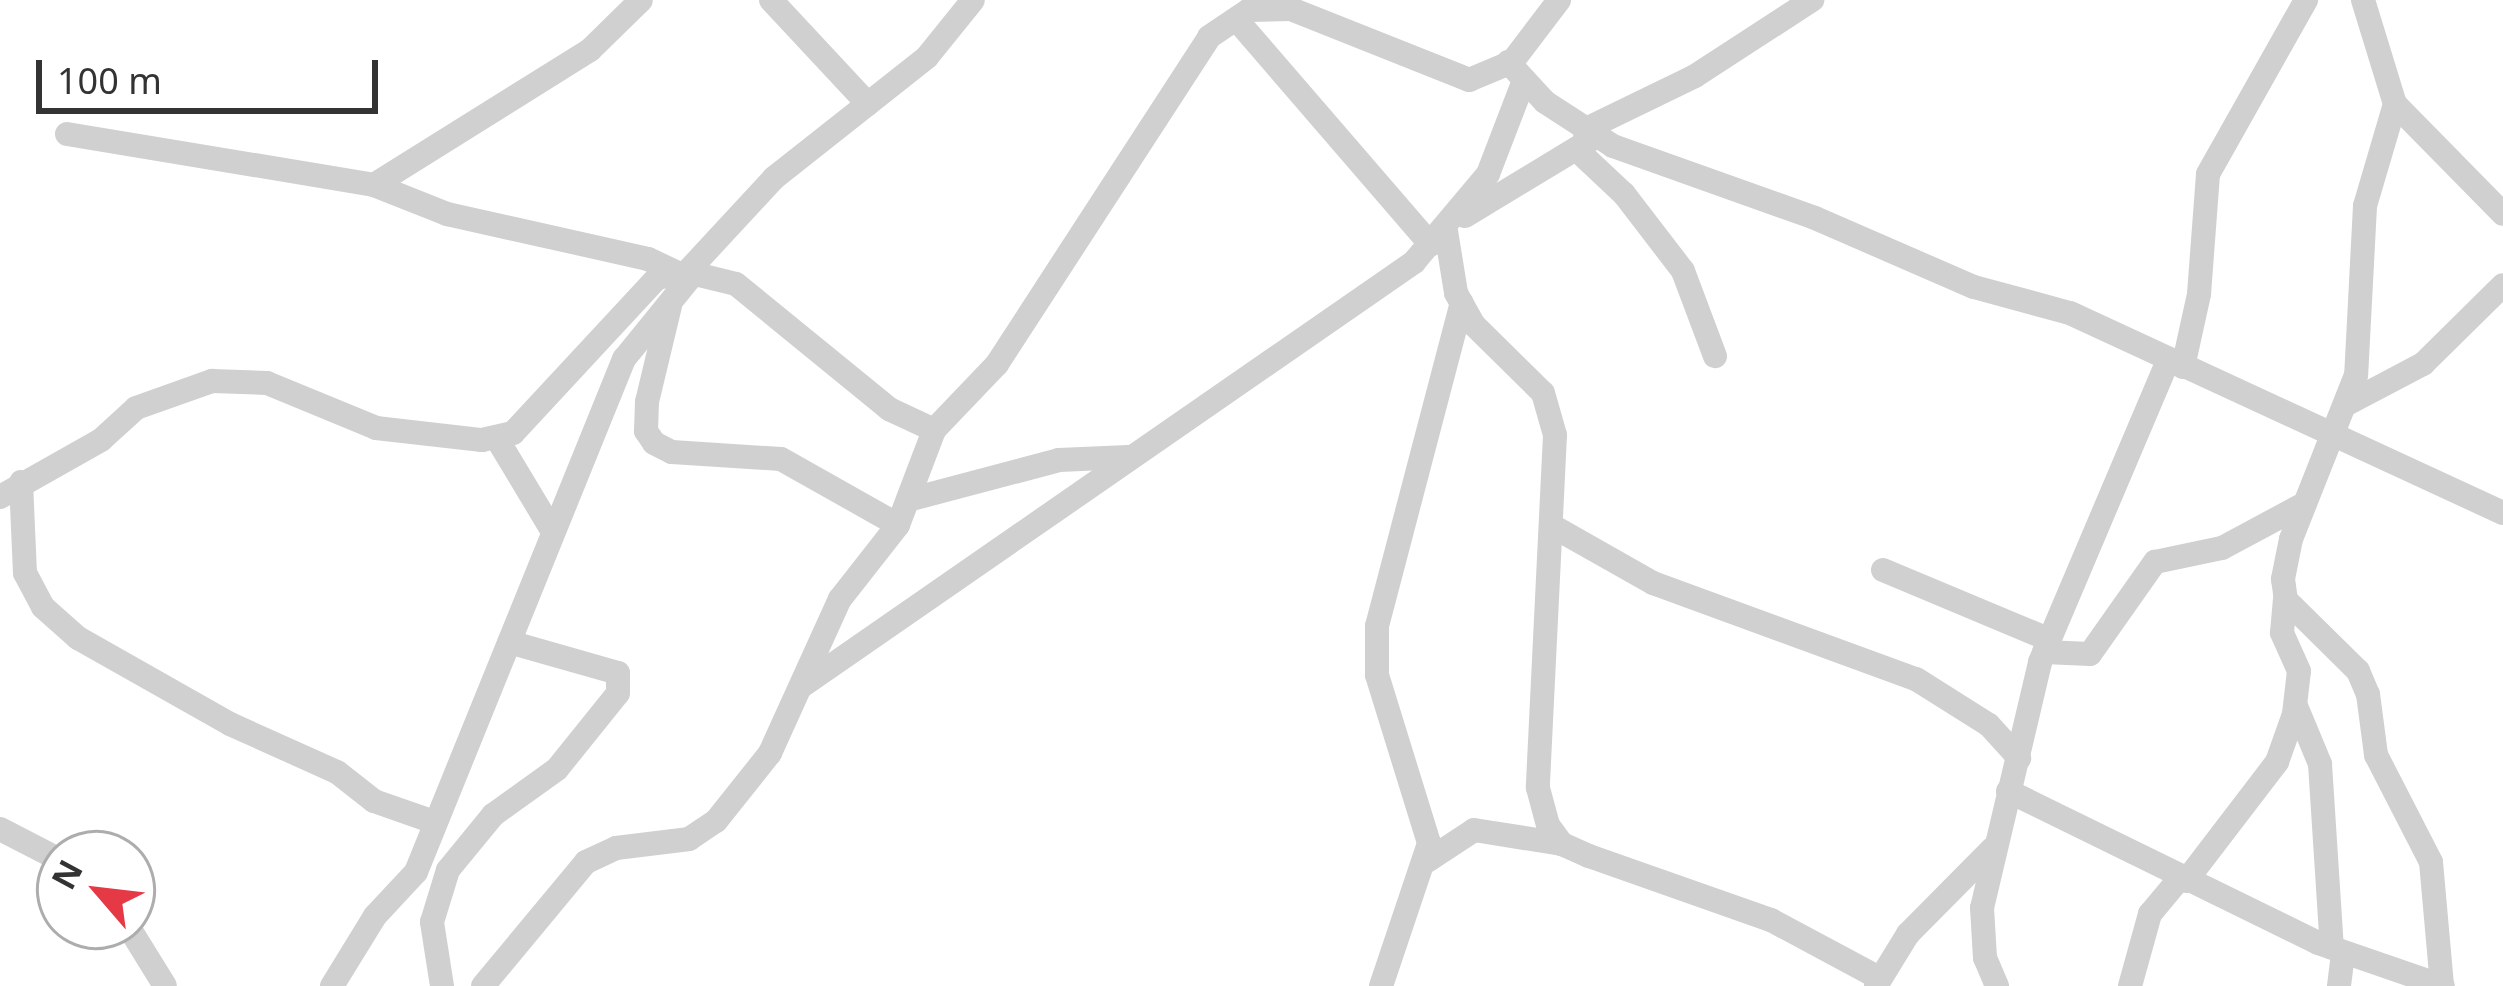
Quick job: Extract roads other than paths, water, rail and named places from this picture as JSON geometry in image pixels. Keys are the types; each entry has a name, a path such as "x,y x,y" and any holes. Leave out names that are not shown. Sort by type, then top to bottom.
{"street":[{"path":"374,185 590,50 640,0"},
{"path":"771,0 868,104"},
{"path":"332,986 375,916 416,872 550,527 624,359 670,306 687,273 774,178 927,57 973,0"},
{"path":"1443,233 1488,174 1516,71 1559,0"},
{"path":"802,686 1289,354 1443,233 1585,138 1695,76 1812,0"},
{"path":"1997,986 1984,958 1982,908 1992,849 2046,645 2175,363 2199,294 2208,173 2306,0"},
{"path":"2363,0 2395,104 2503,214"},
{"path":"483,986 586,862 616,848 689,839 716,821 770,753 840,599 898,525 934,430 998,364 1208,37 1261,5 1291,9 1355,31 1468,80 1516,71"},
{"path":"1236,19 1443,233 1448,271 1462,303 1543,393 1556,436 1538,788 1562,844"},
{"path":"1516,71 1585,138 1683,271 1714,356"},
{"path":"2130,986 2150,914 2277,762 2296,706 2299,671 2282,633 2291,538 2336,435 2356,375 2365,206 2395,104"},
{"path":"67,134 374,185 447,214 736,284 889,409 934,430"},
{"path":"1585,138 1974,286 2070,313 2503,513"},
{"path":"0,497 100,440 136,408 212,381 266,383 376,428 496,437 533,413 657,278 687,273"},
{"path":"2347,404 2422,364 2503,285"},
{"path":"1381,986 1426,861 1426,819 1398,761 1377,675 1377,626 1462,303"},
{"path":"670,306 647,402 646,431 654,443 672,452 781,459 898,525"},
{"path":"496,437 550,527"},
{"path":"908,500 1059,460 1132,457"},
{"path":"21,482 25,573 44,607 78,638 230,724 337,772 374,801 434,822"},
{"path":"1883,570 2046,645 2063,658 2090,654 2155,562 2222,548 2304,504"},
{"path":"1554,527 1670,590 1916,679 1990,725 2019,758"},
{"path":"2008,791 2183,880 2337,950 2442,986 2431,862 2377,755 2368,694 2358,671 2285,596"},
{"path":"442,986 432,922 448,870 493,815 557,769 618,692 618,673 509,642"},
{"path":"2296,706 2320,764 2339,986"},
{"path":"0,829 36,848"},
{"path":"1426,861 1474,830 1562,844 1771,920 1877,982 1908,934 1992,849"},
{"path":"143,950 165,986"}]}
